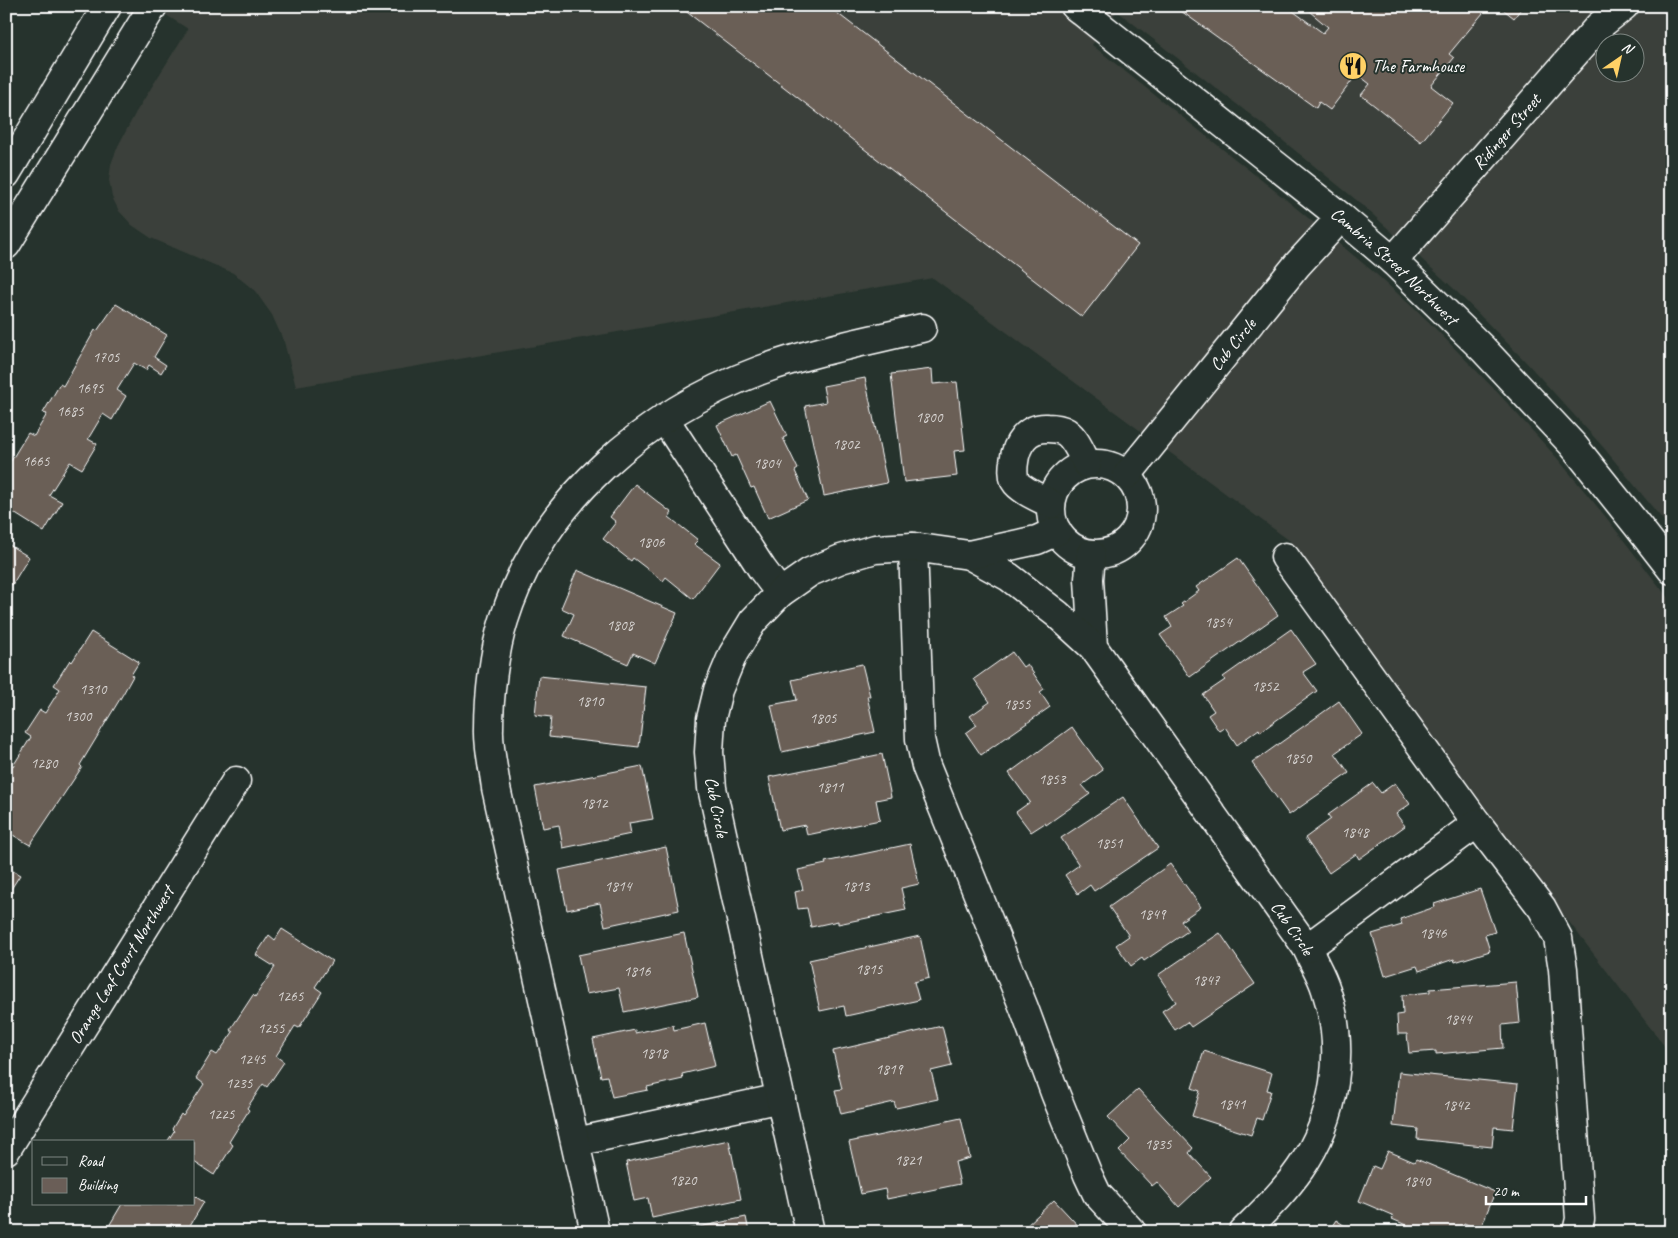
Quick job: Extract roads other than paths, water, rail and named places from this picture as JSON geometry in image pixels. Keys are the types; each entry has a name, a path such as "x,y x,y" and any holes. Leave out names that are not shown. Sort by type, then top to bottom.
{"street":[{"path":"6,174 107,6"},
{"path":"6,245 153,6"},
{"name":"Cambria Street Northwest","path":"1075,6 1341,217 1393,261 1483,349 1573,445 1672,570"},
{"name":"Ridinger Street","path":"1393,261 1593,33 1624,6"},
{"name":"Cub Circle","path":"1127,475 1298,266 1341,217"},
{"path":"595,1232 496,788 489,730 492,676 504,620 525,569 555,519 587,482 624,448 664,418 708,392 761,370 811,354 922,328"},
{"path":"664,418 762,569 780,593"},
{"path":"1051,504 1022,488 1015,481 1013,468 1015,452 1021,440 1029,432 1042,427 1065,431 1074,440 1087,464"},
{"path":"1101,463 1115,467 1127,475 1136,486 1141,499 1142,514 1138,528 1130,539 1119,548 1106,553 1091,554 1078,550 1066,542 1057,531 1052,518 1051,504 1055,490 1062,478 1073,469 1087,464 1101,463"},
{"name":"Cub Circle","path":"810,1232 712,788 709,752 710,720 718,690 733,654 754,621 780,593 810,572 841,559 876,549 913,547 969,555 1037,540 1057,531"},
{"path":"913,547 920,738 926,766 1024,1008 1088,1176 1097,1194 1132,1232"},
{"path":"1091,554 1089,579 1093,647"},
{"name":"Cub Circle","path":"969,555 1009,577 1057,614 1093,647 1307,948 1326,989 1336,1027 1336,1067 1331,1103 1318,1137 1300,1169 1276,1199 1243,1232"},
{"path":"1285,556 1477,823 1542,908 1558,938 1563,969 1580,1219 1577,1232"},
{"name":"Orange Leaf Court Northwest","path":"6,1150 236,781"},
{"path":"1307,948 1477,823"},
{"path":"576,1142 781,1098"}],"place":[{"name":"The Farmhouse","path":"1353,66"}]}
